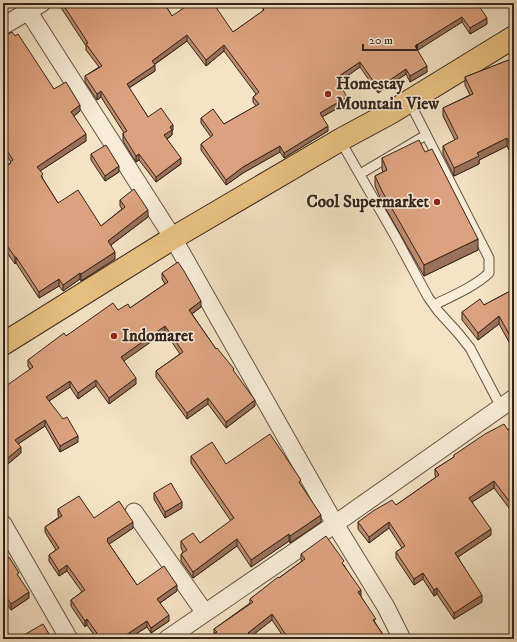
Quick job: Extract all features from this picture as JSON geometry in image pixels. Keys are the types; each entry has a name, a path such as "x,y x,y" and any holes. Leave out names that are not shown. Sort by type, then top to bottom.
{"highway":[{"path":"3,344 173,238 340,140 409,102 514,37"}],"street":[{"path":"3,26 31,6 173,238 335,524 386,607 402,639"},
{"path":"167,639 335,524 507,402"},
{"path":"134,512 205,613"},
{"path":"3,524 69,639"}],"lane":[{"path":"409,102 489,258 489,273 434,305"},
{"path":"360,174 426,135"},
{"path":"340,140 428,297 470,348 507,402"}],"building":[{"path":"62,3 164,3 172,16 191,3 213,3 233,32 264,10 263,8 269,3 477,3 487,18 470,28 462,17 415,46 427,66 410,76 406,69 378,88 360,62 336,78 347,97 320,113 328,126 284,153 280,146 243,167 226,180 201,144 213,135 201,118 213,109 224,124 259,104 253,97 259,92 224,45 206,60 187,35 152,61 155,65 127,84 148,117 161,108 173,125 170,127 172,130 164,135 181,158 156,177 139,154 136,156 123,135 123,133 127,131 101,91 97,94 85,76 102,66 86,44 88,43"},
{"path":"12,32 15,36 18,34 54,89 66,82 80,105 71,112 86,134 37,167 43,174 41,176 58,203 78,190 101,226 125,207 120,200 134,189 148,210 108,241 115,252 63,285 59,279 39,292 3,240 3,168 13,160 3,144 3,37"},
{"path":"514,58 514,152 507,138 477,153 479,156 454,168 443,146 458,138 443,108 473,94 465,77"},
{"path":"419,140 425,152 432,149 478,239 424,265 375,176 387,170 382,158"},
{"path":"106,145 119,166 105,176 91,154"},
{"path":"514,256 514,265 510,259"},
{"path":"178,262 201,301 189,310 216,349 217,348 234,369 233,370 255,400 226,422 208,398 187,413 156,371 183,352 165,326 121,357 136,378 109,398 96,380 78,393 70,381 46,397 63,419 67,417 78,436 60,446 45,420 15,440 21,447 3,462 3,388 33,367 28,360 64,333 66,336 113,303 118,310 128,304 130,308 168,282 162,273"},
{"path":"514,289 514,343 499,316 478,333 462,312 480,299 484,305"},
{"path":"3,300 6,305 3,307"},
{"path":"504,424 508,430 514,426 514,504 512,505 494,481 469,498 491,529 455,553 482,595 454,613 437,588 434,590 423,573 414,579 396,552 405,546 389,522 369,537 358,522 392,500 396,505 439,475 435,469 485,434"},
{"path":"270,434 301,480 299,482 321,515 290,536 289,534 251,560 237,539 193,572 181,554 187,550 181,541 193,533 200,543 234,518 191,456 212,442 226,464"},
{"path":"171,483 182,502 165,512 154,493"},
{"path":"79,496 94,518 119,501 133,522 107,539 107,541 137,585 164,566 177,585 157,599 169,615 151,628 147,621 120,639 101,639 87,619 85,621 71,600 85,590 67,565 59,571 49,555 59,548 45,527 62,516 58,509"},
{"path":"326,536 344,561 342,563 361,590 358,592 376,619 373,620 386,639 290,639 272,614 248,633 252,639 206,639 217,632 214,629 253,602 250,599 278,577 279,578 305,559 301,554"},
{"path":"9,557 19,573 17,574 29,592 11,604 3,592 3,561"},
{"path":"43,624 52,639 17,639"},
{"path":"440,635 442,639 433,639"}],"place":[{"name":"Homestay Mountain View","path":"328,94"},
{"name":"Cool Supermarket","path":"437,202"},
{"name":"Indomaret","path":"114,336"}]}
